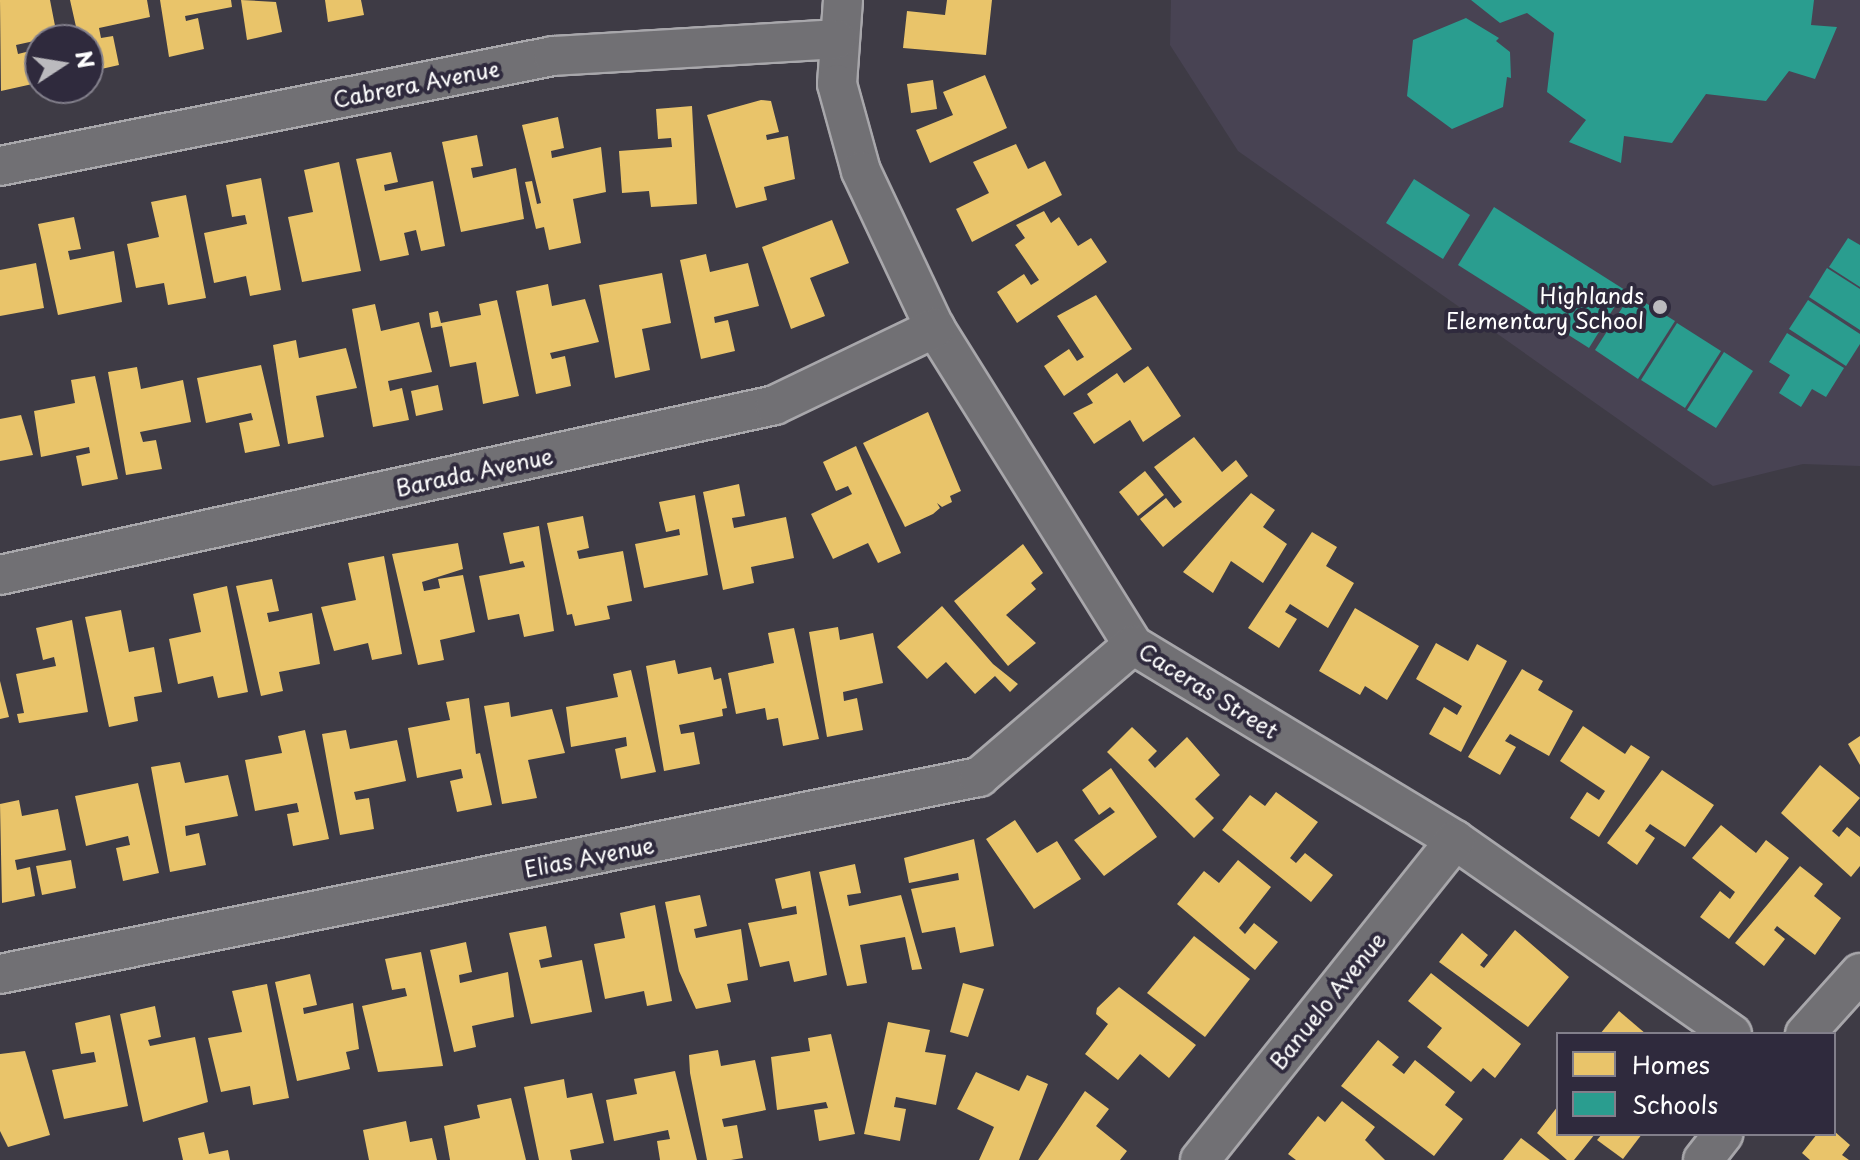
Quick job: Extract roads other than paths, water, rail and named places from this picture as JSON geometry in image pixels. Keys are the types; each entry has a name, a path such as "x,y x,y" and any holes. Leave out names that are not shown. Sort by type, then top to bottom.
{"street":[{"name":"Caceras Street","path":"843,0 836,39 845,125 935,328 1133,645 1455,840 1729,1032"},
{"name":"Cabrera Avenue","path":"0,166 553,56 836,39"},
{"name":"Barada Avenue","path":"0,575 775,405 935,328"},
{"name":"Elias Avenue","path":"0,974 979,777 1133,645"},
{"name":"Banuelo Avenue","path":"1200,1160 1455,840"},
{"path":"1807,1032 1860,973"},
{"path":"1703,1160 1721,1136"}],"place":[{"name":"Highlands Elementary School","path":"1660,307"}]}
